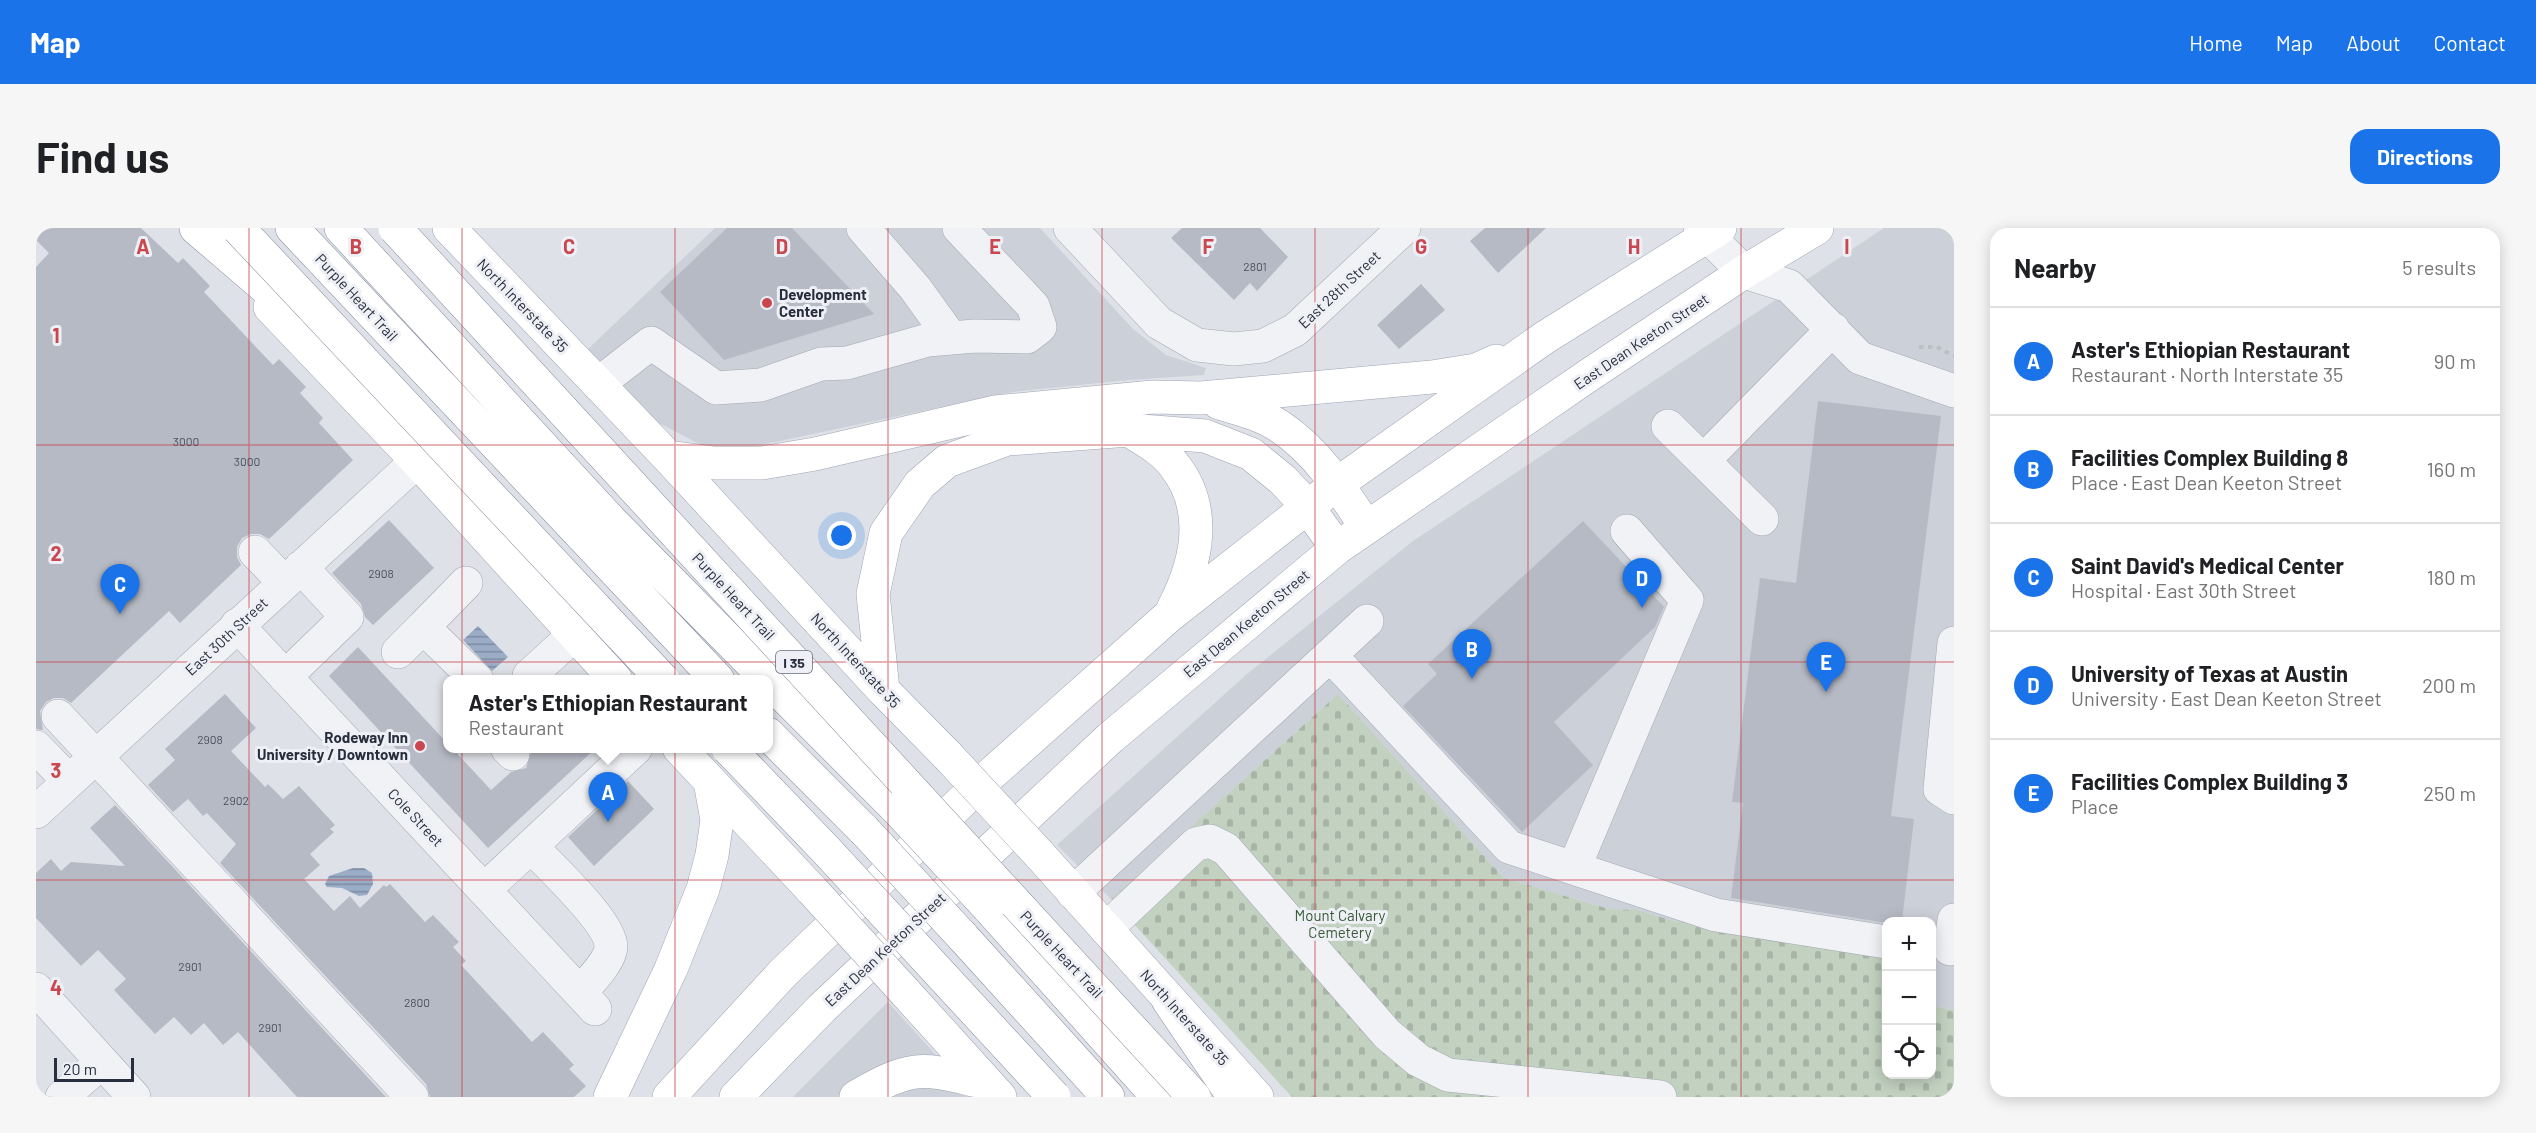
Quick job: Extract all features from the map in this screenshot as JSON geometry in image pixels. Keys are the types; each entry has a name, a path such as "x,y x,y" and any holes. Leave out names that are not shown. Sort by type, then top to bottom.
{"main road":[{"path":"195,228 417,460 612,675"},
{"path":"195,228 546,528 669,627"},
{"path":"238,228 658,675"},
{"name":"Purple Heart Trail","path":"292,228 713,675"},
{"name":"Purple Heart Trail","path":"341,228 610,520 763,675"},
{"name":"Purple Heart Trail","path":"395,228 1194,1097"},
{"name":"North Interstate 35","path":"449,228 668,457 883,690 948,756 1257,1097"},
{"name":"East Dean Keeton Street","path":"736,1097 822,1008 1110,738 1336,548 1744,273 1817,228"},
{"path":"669,1097 791,966 981,783 1170,615 1337,484 1544,338 1709,230"},
{"path":"668,457 714,463 762,464 815,454 994,412 1153,397 1202,398 1432,377 1476,370 1544,338"},
{"path":"1202,398 1260,415 1280,426 1314,457 1337,484 1366,527"},
{"path":"1129,430 1159,450 1174,465 1190,490 1197,525 1196,554 1186,584 1170,615"},
{"path":"883,690 873,594 886,533 920,484 947,461 1007,439 1129,430 1205,436 1251,454 1287,483 1307,506 1336,548"},
{"name":"Purple Heart Trail","path":"773,685 897,809 1158,1097"},
{"path":"773,739 864,830 1107,1097"},
{"path":"685,753 994,1090"},
{"path":"733,753 826,850 1054,1097"},
{"path":"610,1097 671,969 703,889 712,855 717,820 710,781"},
{"path":"1005,985 1087,1097"},
{"path":"1168,1000 1234,1097"},
{"path":"856,1097 889,1077 927,1070 994,1090"}],"street":[{"path":"863,228 915,288 951,338"},
{"path":"598,384 651,343 716,388 761,385 820,364 847,363 928,340 1027,337 1040,327 1033,306 959,228"},
{"name":"East 28th Street","path":"1070,228 1160,323 1197,345 1234,349 1263,346 1295,330 1395,231"},
{"path":"1709,230 1744,273 1789,286 1860,358 1954,391"},
{"path":"1703,460 1833,329"},
{"path":"1668,426 1762,519"},
{"name":"East 30th Street","path":"36,812 417,460"},
{"path":"1574,868 1687,600 1628,531"},
{"path":"255,552 292,575 347,617 285,677"},
{"path":"398,652 466,583"},
{"path":"1073,893 1367,621"},
{"name":"Cole Street","path":"237,625 588,1001 611,946 604,924 531,846"},
{"path":"423,627 472,675"},
{"path":"530,675 575,634"},
{"path":"1954,644 1940,789 1954,798"},
{"path":"1330,655 1509,847 1716,915 1882,941"},
{"path":"58,716 412,1097"},
{"path":"36,747 69,781"},
{"path":"484,890 631,753"},
{"path":"1106,929 1196,844 1210,842 1226,849 1387,1034 1418,1060 1448,1075 1658,1097"},
{"path":"40,1002 102,1062 134,1097"},
{"path":"62,1097 102,1062"}],"shaded area":[{"path":"715,228 1040,228 1133,329 1166,355 1206,368 1204,375 1012,392 742,449 707,448 655,421 587,350"},
{"path":"1884,228 1954,228 1954,1010 1936,1007 1936,917 1882,917 1882,957 1677,922 1637,910 1609,909 1504,878 1338,694 1111,899 1057,845 1247,674 1413,541"},
{"path":"888,1002 974,1097 793,1097"}],"green space":[{"name":"Mount Calvary Cemetery","path":"1338,694 1504,878 1609,909 1637,910 1677,922 1689,915 1882,957 1882,1079 1936,1079 1936,1007 1954,1010 1954,1097 1292,1097 1111,899"}],"water":[{"path":"478,626 508,657 492,671 463,640"},
{"path":"353,868 364,868 372,873 373,884 367,895 359,896 342,888 327,887 325,884 329,876"}],"building":[{"path":"36,228 141,228 178,263 183,258 210,286 204,292 273,365 279,359 306,387 300,393 323,418 319,423 353,460 269,539 260,534 251,534 242,538 237,547 237,557 241,565 180,623 169,611 71,703 63,698 54,698 46,702 40,711 43,730 36,729 36,267 49,253 36,240"},
{"name":"Development Center","path":"727,228 792,228 874,314 724,360 660,292"},
{"path":"1182,228 1260,228 1288,257 1257,291 1250,283 1234,300 1171,238"},
{"path":"1485,228 1546,228 1498,273 1470,241"},
{"path":"1421,284 1445,310 1399,349 1377,325"},
{"path":"1818,401 1941,416 1891,816 1914,819 1902,917 1882,917 1882,922 1731,898 1743,803 1732,802 1760,578 1796,583"},
{"path":"389,520 434,568 373,625 365,617 361,604 332,573"},
{"path":"1583,521 1664,607 1655,627 1554,722 1593,765 1522,832 1403,706 1437,674 1428,664"},
{"name":"Rodeway Inn University / Downtown","path":"358,647 443,739 443,753 457,753 491,790 511,772 526,768 531,753 591,753 488,848 329,676"},
{"path":"225,694 256,728 231,751 265,787 268,784 283,799 299,786 335,825 330,829 334,832 310,854 320,865 304,879 334,911 350,896 360,908 384,885 386,887 390,884 425,922 433,915 459,942 453,947 466,961 461,965 532,1042 543,1032 574,1065 569,1069 586,1086 574,1097 430,1097 426,1084 220,863 236,844 207,813 203,816 188,799 173,812 148,785 175,760 165,749"},
{"path":"628,781 654,809 594,866 568,837"},
{"path":"115,805 386,1097 297,1097 238,1032 223,1045 204,1023 191,1035 174,1017 155,1034 114,990 126,979 98,950 81,966 36,918 36,873 51,859 61,871 71,862 125,866 90,828"}],"place":[{"name":"Development Center","path":"767,303"},
{"name":"University of Texas at Austin","path":"1642,608"},
{"name":"Saint David's Medical Center","path":"120,614"},
{"name":"Facilities Complex Building 8","path":"1472,679"},
{"name":"Facilities Complex Building 3","path":"1826,692"},
{"name":"Rodeway Inn University / Downtown","path":"420,746"},
{"name":"Aster's Ethiopian Restaurant","path":"608,822"}]}
